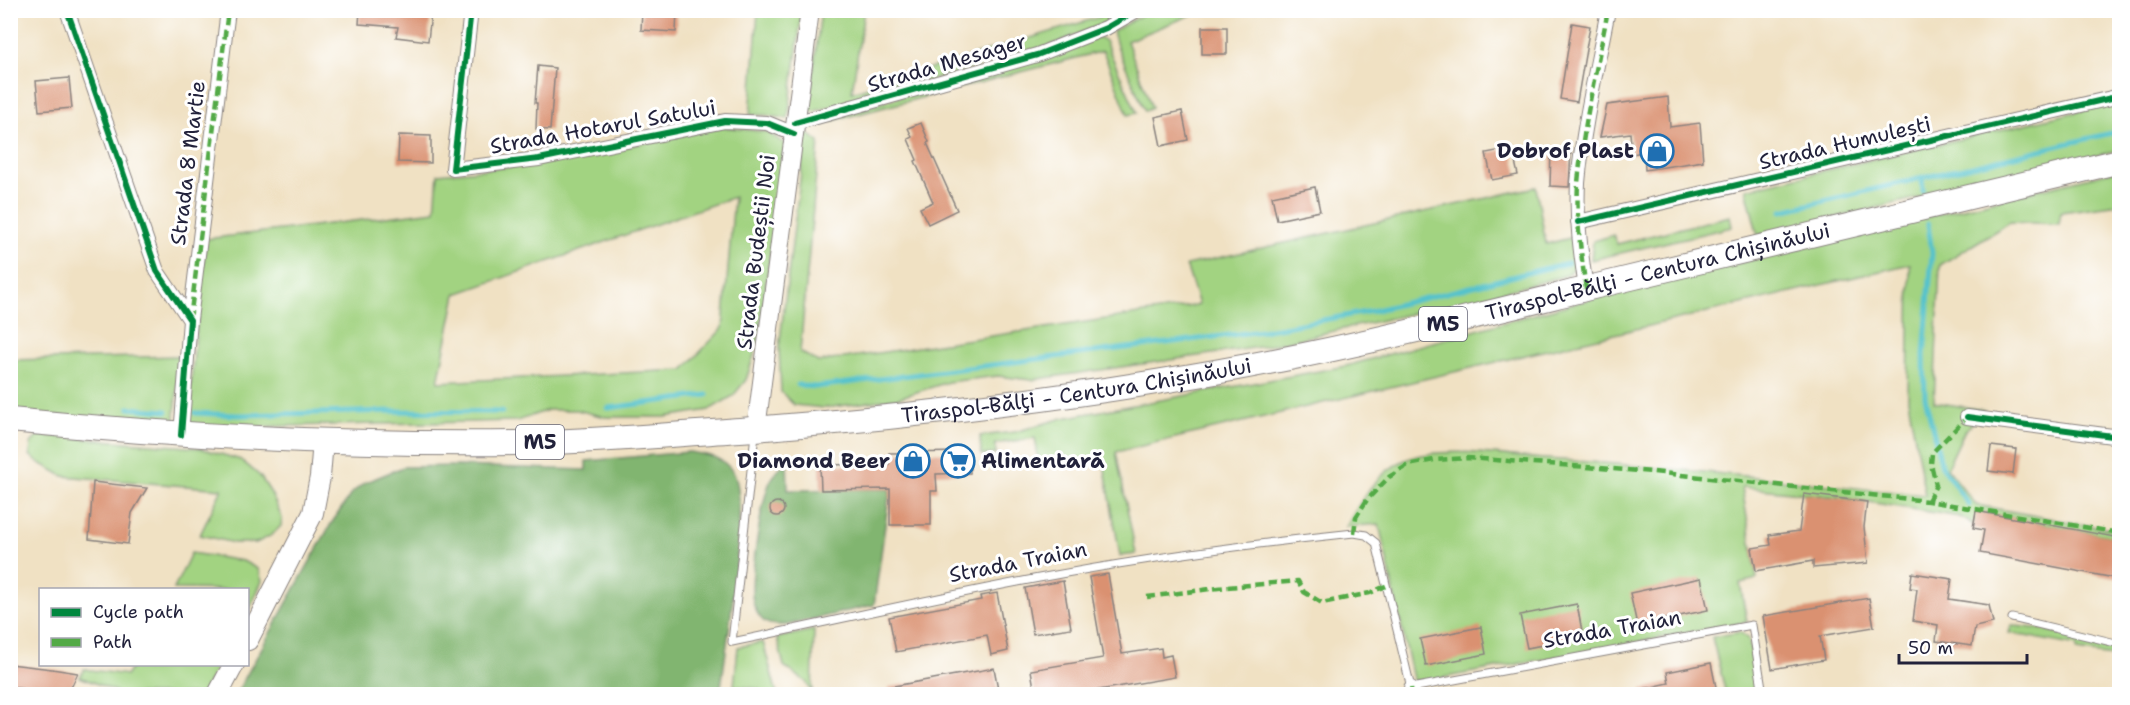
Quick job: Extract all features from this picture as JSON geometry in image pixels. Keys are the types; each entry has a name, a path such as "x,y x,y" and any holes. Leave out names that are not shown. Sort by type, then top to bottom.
{"highway":[{"name":"Tiraspol-Bălţi - Centura Chișinăului","path":"10,420 181,435 323,441 518,443 756,429 974,408 1170,380 1313,354 1469,319 2120,160"}],"main road":[{"path":"249,638 313,513 320,477 323,441"},
{"path":"218,694 233,666"}],"street":[{"path":"67,10 157,271 190,320"},
{"name":"Strada 8 Martie","path":"181,435 190,320 228,10"},
{"name":"Strada Hotarul Satului","path":"471,10 453,169 539,159 725,121 767,123 794,128"},
{"name":"Strada Budeștii Noi","path":"756,429 810,10"},
{"name":"Strada Mesager","path":"794,128 1037,55 1106,28 1137,10"},
{"path":"1586,289 1578,222 1578,183 1608,10"},
{"name":"Strada Humulești","path":"1578,222 2120,96"},
{"path":"1967,417 2120,437"}],"lane":[{"name":"Strada Traian","path":"756,429 732,642 1038,578 1266,542 1354,533 1366,535 1376,543 1412,691 1752,625 1762,694"},
{"path":"2012,618 2120,644"}],"green space":[{"path":"758,11 802,11 788,119 750,115"},
{"path":"821,11 864,11 852,92 1103,16 1103,11 1127,11 1106,23 1036,51 808,113"},
{"path":"1149,11 1201,11 1127,41 1152,108 1145,111 1117,46 1113,31"},
{"path":"1099,37 1105,41 1137,113 1128,115 1103,51 831,121 833,117"},
{"path":"2119,102 2119,150 1758,236 1746,189"},
{"path":"723,127 767,132 785,144 758,343 746,380 733,396 709,410 665,417 605,417 577,410 548,410 517,421 189,428 190,392 206,239 435,211 438,174 539,164","holes":["734,197 723,328 683,370 438,382 456,294"]},
{"path":"806,132 819,142 800,352 818,362 1199,305 1186,265 1536,187 1546,244 1574,237 1576,265 1568,275 1459,303 1267,346 1031,380 998,376 948,382 898,398 825,408 794,405 781,392 779,348"},
{"path":"2119,170 2119,204 2061,212 2059,224 2010,222 1940,265 1934,402 1984,410 1965,430 1947,468 1976,505 2119,531 2119,538 1977,511 1974,525 1960,517 1838,497 1742,487 1757,579 1740,583 1747,622 1414,683 1379,524 1346,527 1377,480 1405,460 1436,453 1493,454 1688,470 1925,495 1908,400 1910,264 1116,452 1136,554 1120,556 1103,458 1040,468 1035,438 995,444 996,454 981,455 980,436 1015,432 1063,418 1346,366 1571,304"},
{"path":"1730,216 1732,227 1591,260 1593,241 1614,235 1617,244"},
{"path":"180,356 174,426 11,412 10,360"},
{"path":"39,435 200,448 241,460 260,476 271,493 282,518 281,526 272,535 256,543 234,543 200,535 222,489 63,476 36,461 30,455 31,443"},
{"path":"689,452 714,457 724,463 733,472 738,488 738,544 735,579 720,694 236,694 331,524 351,494 364,483 403,467 459,466 586,470 586,461"},
{"path":"787,460 788,490 890,489 874,605 787,625 767,623 757,613 752,592 760,523 770,482"},
{"path":"191,553 243,561 258,569 262,581 249,611 249,588 174,588"},
{"path":"2011,626 2052,631 2119,651 2119,657 2077,651 2077,646 2009,633"},
{"path":"814,630 812,693 806,682 784,666 777,638"},
{"path":"1740,632 1749,639 1757,694 1726,694 1712,637"},
{"path":"763,642 777,694 758,694 759,689 734,686 738,647"},
{"path":"132,666 217,666 202,694 116,694 117,692 80,677 84,669 127,675"}],"building":[{"path":"360,10 411,10 431,13 428,41 396,37 398,27 359,24"},
{"path":"642,10 677,10 676,32 641,30"},
{"path":"1572,23 1590,26 1577,102 1560,99"},
{"path":"1202,27 1227,27 1227,54 1202,54"},
{"path":"538,66 555,68 550,130 536,129 537,103 535,103"},
{"path":"69,78 72,108 39,111 36,81"},
{"path":"1668,97 1670,127 1700,123 1703,161 1645,170 1644,152 1632,154 1630,133 1600,137 1607,105"},
{"path":"1182,111 1188,140 1161,146 1155,117"},
{"path":"921,123 929,142 927,143 957,210 928,224 920,208 933,202 908,139 912,137 908,128"},
{"path":"399,135 431,136 431,163 398,162"},
{"path":"1512,148 1518,175 1492,180 1486,153"},
{"path":"1551,149 1571,150 1569,187 1550,186"},
{"path":"1315,187 1320,211 1277,220 1272,196"},
{"path":"1991,446 2016,449 2013,474 1988,471"},
{"path":"970,452 970,473 936,474 937,491 931,491 931,525 890,525 890,489 821,490 820,465 889,464 889,453"},
{"path":"93,482 147,488 132,513 128,544 89,539"},
{"path":"1804,494 1867,502 1864,527 1868,563 1813,568 1813,561 1756,571 1752,548 1771,545 1769,535 1799,531"},
{"path":"777,502 782,504 784,509 782,514 777,516 772,514 770,509 772,504"},
{"path":"1976,511 2120,538 2120,579 1980,553 1984,530 1973,528"},
{"path":"1912,573 1952,579 1949,599 1989,605 1993,623 1975,627 1972,646 1936,641 1938,625 1913,621 1917,589 1910,588"},
{"path":"1108,574 1122,654 1161,648 1162,657 1171,655 1175,677 1076,694 1035,694 1031,670 1103,658 1089,577"},
{"path":"1701,578 1708,610 1637,625 1630,593"},
{"path":"1063,581 1071,628 1033,634 1025,588"},
{"path":"997,593 1008,651 991,655 987,635 896,652 889,617 981,600 980,596"},
{"path":"1869,598 1874,627 1820,636 1824,660 1772,669 1763,616"},
{"path":"1577,604 1583,637 1527,648 1520,615"},
{"path":"1481,627 1486,654 1426,666 1420,639"},
{"path":"1711,663 1717,692 1642,694 1642,689 1669,683 1667,672"},
{"path":"10,664 78,673 68,694 48,694 49,692 10,687"},
{"path":"994,668 999,694 889,694 889,687"}],"waterway":[{"path":"1782,211 2120,131"},
{"path":"1922,177 1923,191"},
{"path":"1928,224 1932,253 1924,355 1925,397 1942,467 1969,505"},
{"path":"798,385 815,387 1262,331 1372,311 1568,263"},
{"path":"608,408 707,395"},
{"path":"129,408 167,411"},
{"path":"195,413 238,415 393,411 502,412"}],"marked path":[{"path":"190,320 228,10"},
{"path":"1586,289 1578,223 1578,183 1587,119 1608,10"},
{"path":"1928,501 1936,485 1931,464 1932,453 1967,417 1971,418"},
{"path":"1354,533 1356,517 1367,500 1389,477 1408,465 1434,460 1468,458 1653,472 1928,501 2120,533"},
{"path":"1147,597 1298,581 1304,592 1322,603 1370,593 1388,585"},
{"path":"1411,688 1412,694"}],"cycle path":[{"path":"67,10 157,271 190,320 181,435"},
{"path":"471,10 453,169 539,159 725,121 767,123 794,134"},
{"path":"795,123 1037,55 1106,28 1137,10"},
{"path":"1578,222 2120,96"},
{"path":"1967,417 2120,437"}],"place":[{"name":"Dobrof Plast","path":"1657,151"},
{"name":"Diamond Beer","path":"913,461"},
{"name":"Alimentară","path":"958,461"}]}
